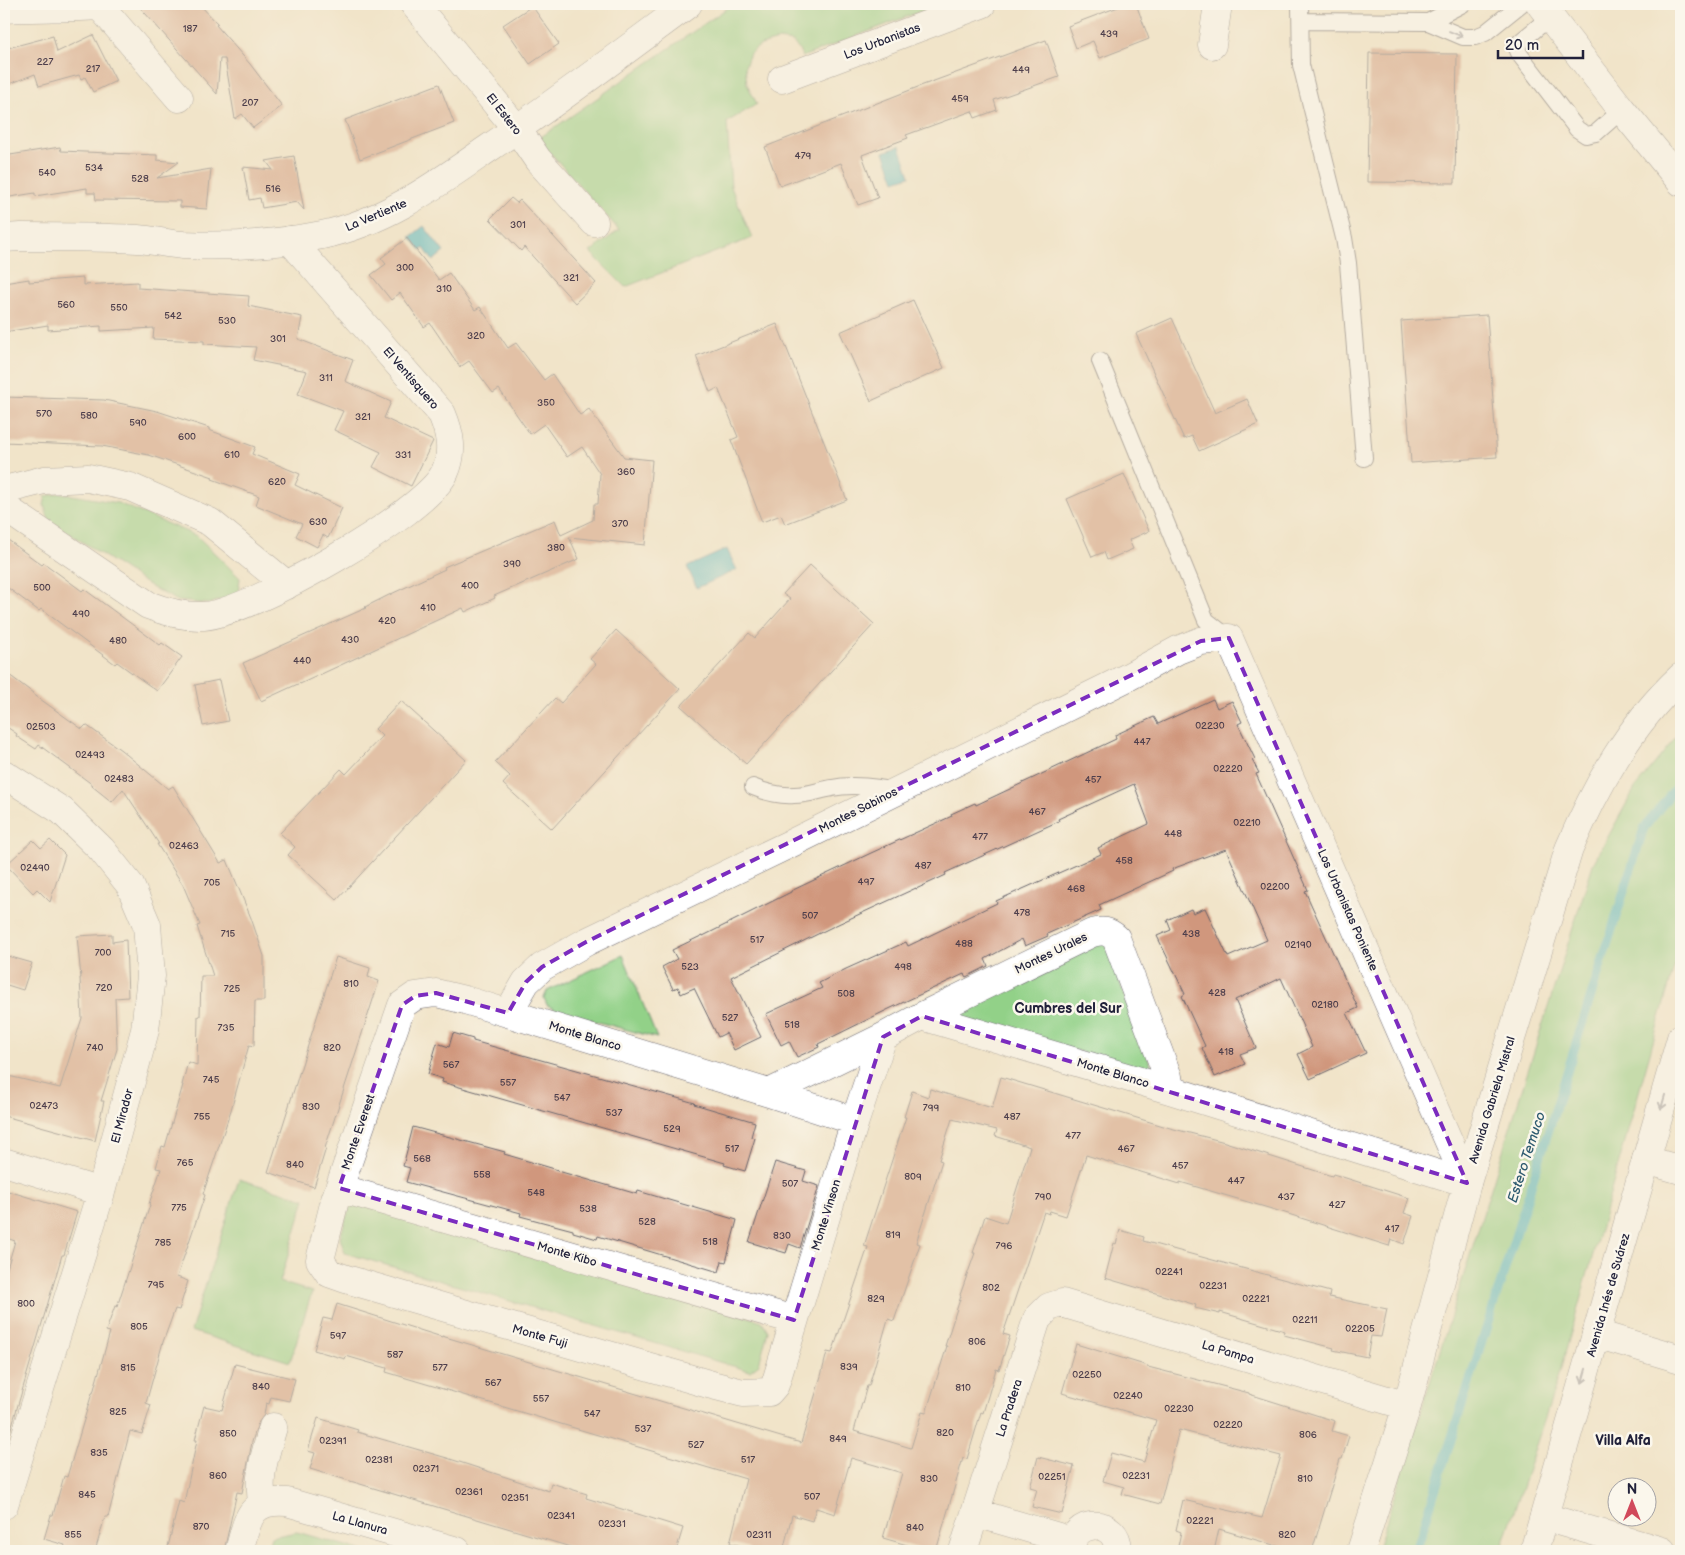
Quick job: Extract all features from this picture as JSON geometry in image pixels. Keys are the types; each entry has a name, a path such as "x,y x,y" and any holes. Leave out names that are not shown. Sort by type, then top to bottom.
{"street":[{"name":"El Estero","path":"414,4 517,129 538,160 594,222"},
{"name":"La Vertiente","path":"4,238 21,236 139,239 181,245 224,246 323,235 355,226 385,214 414,199 517,129 688,4"},
{"name":"Los Urbanistas","path":"782,79 982,4"},
{"path":"1212,45 1218,4"},
{"path":"4,9 66,8 99,5 179,98"},
{"path":"1545,10 1622,110 1679,173"},
{"name":"El Ventisquero","path":"4,508 148,605 166,612 204,616 222,613 239,607 287,585 366,539 437,486 445,473 449,459 450,443 448,428 442,414 290,240"},
{"path":"4,490 44,480 88,478 130,487 210,522 287,585"},
{"name":"Montes Sabinos","path":"508,1013 526,982 542,966 586,942 1128,677 1178,650 1201,641 1229,638"},
{"name":"Los Urbanistas Poniente","path":"1229,638 1467,1183"},
{"name":"Avenida Gabriela Mistral","path":"1361,1551 1407,1406 1467,1183 1569,849 1599,784 1621,748 1647,714 1681,677"},
{"name":"El Mirador","path":"4,774 62,810 102,850 130,885 147,925 151,976 145,1030 101,1192 4,1505"},
{"name":"Montes Urales","path":"922,1016 1092,933 1103,930 1116,938 1168,1077 1170,1090"},
{"name":"Monte Blanco","path":"402,1005 415,996 436,993 465,1000 770,1093 855,1121"},
{"name":"Monte Everest","path":"320,1260 339,1188 402,1005"},
{"path":"770,1093 922,1016"},
{"name":"Monte Blanco","path":"922,1016 1170,1090 1467,1183"},
{"name":"Monte Vinson","path":"769,1392 775,1384 855,1121 883,1037"},
{"name":"Avenida Inés de Suárez","path":"1534,1551 1681,1038"},
{"path":"1646,1160 1681,1170"},
{"path":"4,1162 101,1192"},
{"name":"Monte Kibo","path":"339,1188 794,1320"},
{"name":"Monte Fuji","path":"320,1260 329,1273 354,1282 712,1385 743,1393 769,1392"},
{"name":"La Pampa","path":"1048,1307 1062,1303 1407,1406"},
{"name":"La Pradera","path":"963,1551 1038,1320 1048,1307"},
{"path":"1596,1334 1681,1359"},
{"path":"239,1551 249,1516 263,1504 260,1492 260,1479 273,1427"},
{"name":"La Llanura","path":"263,1504 276,1501 287,1502 457,1551"},
{"path":"976,1513 1071,1546 1076,1534 1082,1529 1090,1525 1098,1525 1106,1528 1113,1534 1117,1540 1118,1551"},
{"path":"1544,1517 1662,1551"}],"lane":[{"path":"1300,4 1301,66 1344,238 1348,263 1364,458"},
{"path":"1428,22 1463,4"},
{"path":"1301,21 1428,22 1463,37 1475,37 1485,33 1521,4"},
{"path":"1545,10 1520,42 1517,48 1520,55 1577,129 1586,135 1596,133 1622,110"},
{"path":"1100,361 1206,620 1229,638"},
{"path":"753,787 766,793 781,796 797,796 833,788 854,786 890,790 893,792"}],"highlighted area":[{"path":"1229,638 1467,1183 922,1016 883,1037 794,1320 339,1188 402,1005 415,996 436,993 508,1013 526,982 542,967 586,942 1201,641"}],"green space":[{"path":"733,4 940,4 802,57 793,42 778,40 761,45 750,53 745,66 747,84 757,104 727,122 731,187 752,238 625,287 590,252 619,230 538,139"},
{"path":"61,493 118,503 197,536 240,578 238,594 209,604 178,601 153,588 49,520 44,505 46,496"},
{"path":"1681,731 1681,943 1557,1382 1501,1551 1377,1551 1593,864 1635,788"},
{"name":"Cumbres del Sur","path":"1104,940 1152,1068 1146,1070 965,1020 962,1008"},
{"path":"623,955 657,1038 558,1011 547,1005 544,998 547,991"},
{"path":"239,1179 305,1199 280,1282 312,1292 290,1362 191,1331"},
{"path":"358,1204 762,1321 768,1331 759,1364 750,1371 345,1253 340,1238 349,1208"},
{"path":"297,1532 364,1551 267,1551 271,1537"}],"water":[{"path":"900,146 910,176 895,181 884,152"},
{"path":"424,226 444,252 433,261 424,248 421,250 410,237"},
{"path":"727,549 737,570 697,588 687,567"}],"building":[{"path":"137,4 199,4 218,24 216,25 250,64 282,106 253,128 242,114 235,119 225,59 220,59 217,94"},
{"path":"1126,4 1136,4 1149,39 1100,58 1093,41 1076,48 1068,26"},
{"path":"532,6 559,44 530,64 503,25"},
{"path":"93,35 116,81 93,92 85,77 81,79 79,75 39,86 35,74 4,86 4,49 53,36 57,52"},
{"path":"1046,40 1059,77 994,100 997,110 975,118 972,111 906,135 908,138 862,155 878,198 858,205 841,163 780,186 765,147 923,85"},
{"path":"1369,53 1457,54 1455,183 1367,182"},
{"path":"439,84 454,123 360,159 345,120"},
{"path":"60,147 61,151 157,155 157,160 179,162 157,178 211,169 207,209 180,207 180,201 96,200 95,193 87,193 87,188 35,196 35,193 4,198 4,156"},
{"path":"294,156 304,210 297,202 262,208 260,198 249,200 243,167 273,170 266,161"},
{"path":"511,198 517,203 520,200 596,283 575,303 524,247 521,251 490,219"},
{"path":"407,238 439,280 449,273 475,310 480,307 508,348 516,343 544,380 552,374 580,415 589,409 624,457 652,460 645,545 569,537 579,559 494,596 495,598 465,612 463,608 261,701 243,663 366,608 445,569 444,567 555,520 561,535 593,520 594,504 598,504 600,474 582,447 567,457 544,424 530,434 499,389 493,393 469,361 460,367 430,323 424,327 400,293 391,300 371,275 386,264 381,258"},
{"path":"83,278 83,285 138,282 138,288 249,296 248,306 302,317 298,339 353,360 345,381 391,402 384,418 433,441 411,486 373,467 381,452 334,430 343,411 298,394 307,371 253,360 256,347 204,344 204,341 153,339 154,328 101,331 101,326 48,330 48,325 4,332 4,283 29,279 29,282"},
{"path":"913,300 944,368 871,401 840,332"},
{"path":"1487,315 1497,457 1411,463 1401,321"},
{"path":"1172,318 1215,413 1247,399 1258,424 1199,451 1192,436 1184,439 1136,334"},
{"path":"777,324 847,500 785,524 781,515 762,522 731,440 738,437 718,388 710,392 696,356"},
{"path":"4,397 104,400 157,411 209,428 209,430 255,447 252,454 300,474 295,485 342,508 328,538 323,535 317,547 296,536 302,524 256,505 259,496 212,479 213,477 149,455 102,446 4,442"},
{"path":"1124,474 1149,531 1129,540 1133,549 1107,560 1104,552 1092,557 1067,499"},
{"path":"4,537 82,591 84,589 160,645 162,643 182,657 157,691 117,662 115,664 41,609 39,611 4,585"},
{"path":"810,565 874,624 746,764 681,706 749,633 755,638 790,599 783,594"},
{"path":"616,630 680,689 552,829 503,784 510,776 495,762 555,698 561,703 596,664 590,659"},
{"path":"4,671 82,729 86,725 121,750 168,789 173,786 220,863 227,860 251,918 264,956 264,1001 255,1001 254,1046 249,1045 231,1110 203,1194 205,1195 177,1277 188,1281 179,1310 175,1309 163,1342 146,1403 151,1405 142,1434 130,1431 108,1517 105,1517 95,1551 63,1551 65,1545 44,1539 64,1476 67,1477 93,1393 110,1332 106,1331 115,1306 117,1307 161,1169 156,1168 162,1146 165,1147 188,1062 197,1065 201,976 213,976 197,926 200,925 183,885 123,789 112,802 93,785 39,745 36,749 16,736 17,734 4,725"},
{"path":"219,680 228,721 203,726 195,685"},
{"path":"1213,699 1217,708 1232,701 1242,722 1238,724 1255,759 1252,760 1259,773 1256,774 1308,890 1305,891 1358,1008 1347,1013 1366,1053 1310,1079 1298,1054 1312,1047 1281,978 1235,1000 1256,1048 1240,1054 1245,1064 1215,1077 1202,1048 1205,1046 1182,996 1185,994 1157,936 1171,930 1167,920 1191,909 1193,913 1205,908 1228,957 1267,940 1226,849 1172,869 1173,871 1099,905 1101,910 1047,934 1048,936 1025,946 1022,939 985,959 988,966 966,977 964,974 889,1009 818,1044 819,1047 797,1057 789,1041 781,1045 766,1014 822,988 819,983 846,969 906,942 908,946 997,903 996,901 1101,854 1098,848 1149,824 1134,784 1058,819 1059,821 945,873 946,875 836,925 731,977 761,1037 734,1050 726,1033 718,1037 694,988 681,994 678,987 673,989 662,967 677,959 672,950 791,891 952,816 951,814 975,803 976,805 1116,739 1115,735 1154,717 1158,724"},
{"path":"401,701 466,760 337,900 288,855 295,847 280,833 341,769 346,774 382,736 375,729"},
{"path":"33,840 41,848 50,840 65,855 50,902 37,889 33,893 6,865"},
{"path":"112,934 112,942 126,940 128,997 115,998 117,1049 101,1101 104,1101 95,1141 4,1116 4,1075 60,1088 82,1018 77,936"},
{"path":"4,955 32,963 23,990 4,984"},
{"path":"336,957 370,968 368,977 379,981 314,1187 268,1172"},
{"path":"453,1033 473,1039 473,1041 695,1103 755,1122 751,1137 755,1138 745,1171 724,1165 725,1163 442,1082 443,1079 428,1074 437,1043 449,1047"},
{"path":"1001,1077 1409,1198 1404,1213 1413,1216 1404,1244 1391,1239 1389,1246 1282,1212 1180,1182 1180,1184 1086,1155 1066,1216 1050,1211 1049,1214 1044,1212 1003,1334 1010,1336 999,1370 996,1369 967,1459 963,1458 936,1551 928,1551 883,1538 902,1473 851,1458 835,1514 816,1508 812,1521 792,1515 783,1551 749,1551 750,1548 730,1543 746,1479 386,1372 387,1368 346,1356 345,1359 314,1350 323,1318 332,1320 337,1304 801,1443 827,1352 832,1353 868,1247 864,1246 906,1117 904,1117 912,1091 928,1097 930,1089 992,1108","holes":["952,1119 997,1130 995,1136 1030,1147 1006,1223 985,1216 926,1413 922,1412 911,1448 854,1431 888,1319 894,1321 920,1244 916,1243 942,1161 939,1160"]},
{"path":"413,1127 505,1152 504,1154 637,1194 638,1191 737,1220 726,1262 722,1261 719,1272 598,1236 597,1239 573,1232 573,1230 520,1216 521,1213 406,1182 410,1168 403,1166"},
{"path":"775,1162 806,1171 803,1181 819,1186 800,1248 789,1244 786,1253 749,1242"},
{"path":"8,1191 77,1212 64,1255 62,1255 10,1432 4,1431 4,1279 15,1241 4,1237 4,1204"},
{"path":"1120,1230 1144,1237 1143,1241 1330,1292 1329,1297 1387,1309 1381,1337 1371,1336 1367,1357 1333,1350 1334,1348 1284,1335 1285,1331 1220,1312 1220,1314 1195,1308 1196,1305 1105,1278 1114,1243 1116,1244"},
{"path":"1076,1344 1148,1367 1249,1393 1335,1421 1332,1431 1349,1436 1342,1459 1340,1459 1312,1551 1294,1551 1219,1529 1214,1551 1177,1551 1181,1532 1176,1530 1183,1500 1262,1518 1281,1456 1179,1430 1160,1504 1122,1494 1124,1487 1103,1481 1111,1453 1144,1462 1156,1420 1062,1393"},
{"path":"235,1364 295,1379 289,1401 271,1397 269,1404 266,1403 264,1415 258,1423 252,1442 242,1493 237,1492 224,1551 167,1551 179,1501 184,1503 197,1440 195,1440 204,1406 222,1410"},
{"path":"318,1418 358,1430 357,1432 447,1458 549,1491 551,1483 587,1494 586,1498 683,1528 676,1551 584,1551 310,1469 315,1453 308,1451"},
{"path":"1038,1457 1074,1466 1062,1514 1032,1507 1037,1489 1030,1487"}],"waterway":[{"name":"Estero Temuco","path":"1416,1551 1644,828 1681,781"}],"district":[{"name":"Cumbres del Sur","path":"1068,1008"},
{"name":"Villa Alfa","path":"1623,1440"}]}
